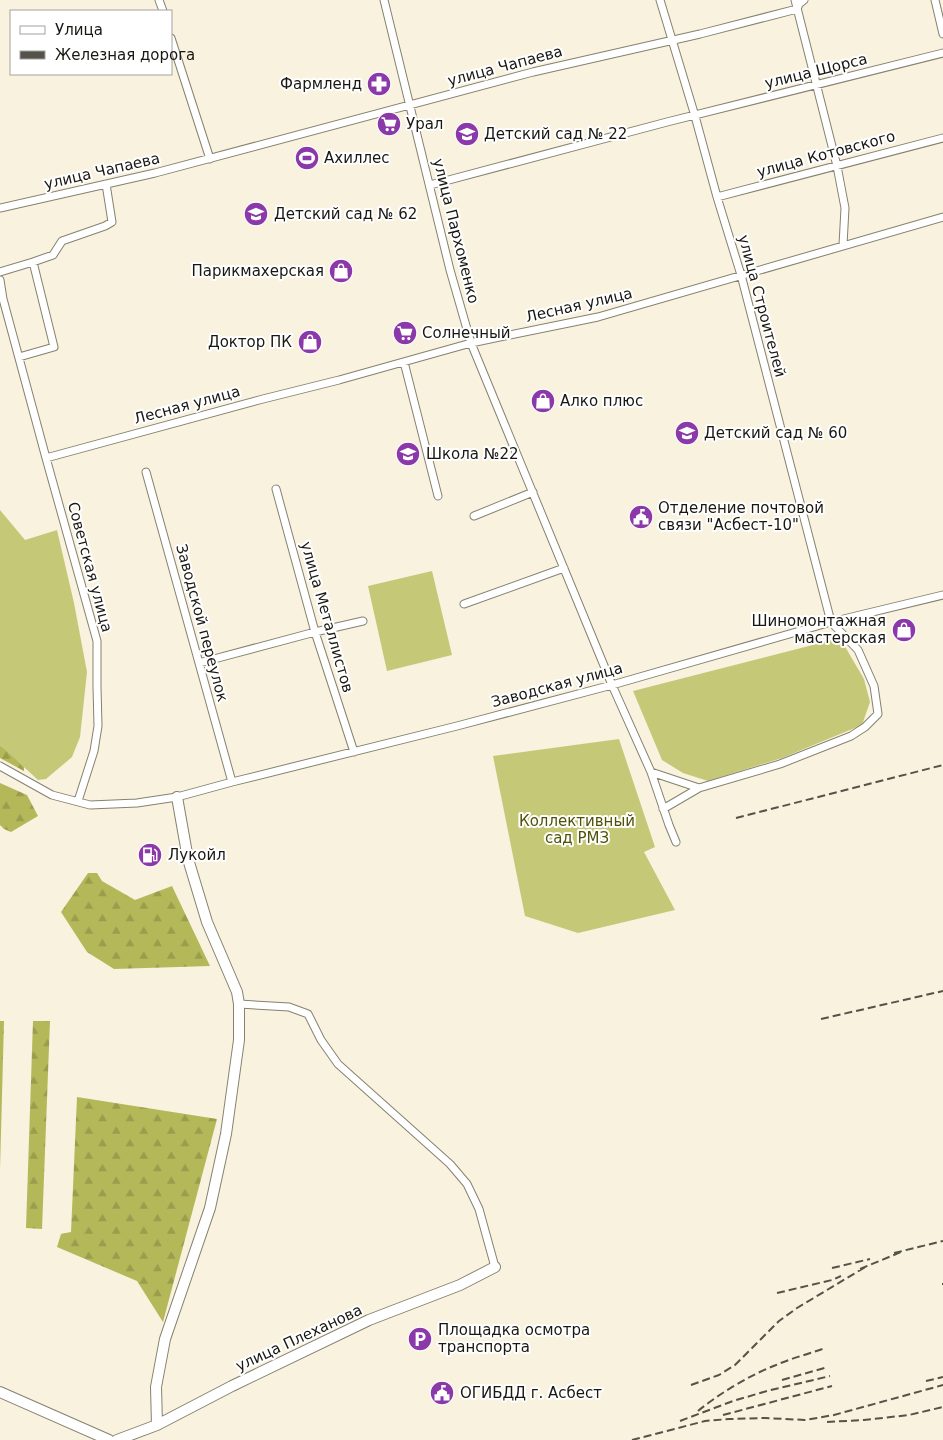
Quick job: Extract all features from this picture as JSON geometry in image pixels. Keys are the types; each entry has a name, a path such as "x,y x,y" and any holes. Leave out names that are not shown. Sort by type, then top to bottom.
{"street":[{"name":"улица Пархоменко","path":"384,0 450,270 471,342 612,685 651,772 676,842"},
{"name":"улица Строителей","path":"660,0 717,197 742,275 831,622"},
{"path":"795,0 837,166 845,208 843,245"},
{"path":"797,9 798,4 804,0"},
{"path":"935,0 943,34"},
{"name":"улица Чапаева","path":"0,208 210,159 533,72 797,9"},
{"path":"172,41 210,159"},
{"name":"улица Щорса","path":"430,185 815,84 943,53"},
{"name":"улица Котовского","path":"717,197 943,138"},
{"path":"0,272 53,255 62,241 106,226 112,222 106,184"},
{"name":"Лесная улица","path":"46,458 339,380 471,342 598,317 943,217"},
{"path":"19,357 54,347 34,262"},
{"name":"Советская улица","path":"0,280 3,299 97,641 96,687 98,726 94,751 78,801"},
{"path":"404,362 438,496"},
{"name":"Заводской переулок","path":"146,472 232,782"},
{"name":"улица Металлистов","path":"276,489 315,632 354,752"},
{"path":"474,516 533,492"},
{"path":"464,604 564,568"},
{"name":"Заводская улица","path":"0,766 52,795 90,804 137,803 177,798 232,782 612,685 831,622 943,594"},
{"path":"198,663 362,620"},
{"path":"663,809 699,788 780,764 851,736 866,727 878,714 874,686 858,650 831,622"},
{"path":"651,772 699,788"},
{"path":"157,1425 156,1387 165,1339 210,1208 226,1134 239,1040 240,1004 237,992 207,922 188,859 177,798"},
{"path":"240,1004 289,1007 308,1014 321,1040 338,1064 450,1164 467,1184 479,1209 495,1267"},
{"name":"улица Плеханова","path":"118,1440 157,1425 232,1386 369,1320 460,1285 495,1267"},
{"path":"0,1392 109,1440"}],"green space":[{"path":"0,510 25,540 57,530 74,603 87,672 80,737 72,757 46,779 38,780 0,745"},
{"path":"432,571 452,655 387,671 368,586"},
{"path":"840,638 864,679 870,702 862,725 782,758 708,781 683,773 662,760 633,691"},
{"name":"Коллективный сад РМЗ","path":"619,739 655,847 644,852 675,910 578,933 525,916 493,756"},
{"path":"0,745 24,765 24,771 0,758"},
{"path":"0,783 27,795 38,816 11,832 4,829 0,825"},
{"path":"88,873 97,873 102,881 135,900 172,886 210,966 114,969 87,952 61,912"},
{"path":"0,1021 4,1021 0,1169"},
{"path":"33,1021 50,1021 42,1229 26,1228"},
{"path":"77,1097 217,1119 163,1322 137,1281 57,1247 61,1234 71,1232"}],"railway":[{"path":"736,818 943,765"},
{"path":"821,1019 943,991"},
{"path":"894,1253 943,1241"},
{"path":"860,1269 901,1252"},
{"path":"832,1268 870,1259"},
{"path":"691,1385 719,1375 735,1365 779,1321 867,1266"},
{"path":"777,1293 832,1280 841,1276"},
{"path":"698,1411 725,1391 756,1374 825,1348"},
{"path":"782,1380 828,1367"},
{"path":"680,1421 733,1401 830,1376"},
{"path":"926,1381 943,1377"},
{"path":"632,1440 705,1421 765,1418 805,1420 834,1415 943,1385"},
{"path":"723,1415 832,1386"},
{"path":"827,1422 909,1415 943,1407"}],"place":[{"name":"Фармленд","path":"379,84"},
{"name":"Урал","path":"389,124"},
{"name":"Детский сад № 22","path":"467,134"},
{"name":"Ахиллес","path":"307,158"},
{"name":"Детский сад № 62","path":"256,214"},
{"name":"Парикмахерская","path":"341,271"},
{"name":"Солнечный","path":"405,333"},
{"name":"Доктор ПК","path":"310,342"},
{"name":"Алко плюс","path":"543,401"},
{"name":"Детский сад № 60","path":"687,433"},
{"name":"Школа №22","path":"408,454"},
{"name":"Отделение почтовой связи \"Асбест-10\"","path":"641,517"},
{"name":"Шиномонтажная мастерская","path":"904,630"},
{"name":"Лукойл","path":"150,855"},
{"name":"Площадка осмотра транспорта","path":"420,1339"},
{"name":"ОГИБДД г. Асбест","path":"442,1393"}]}
